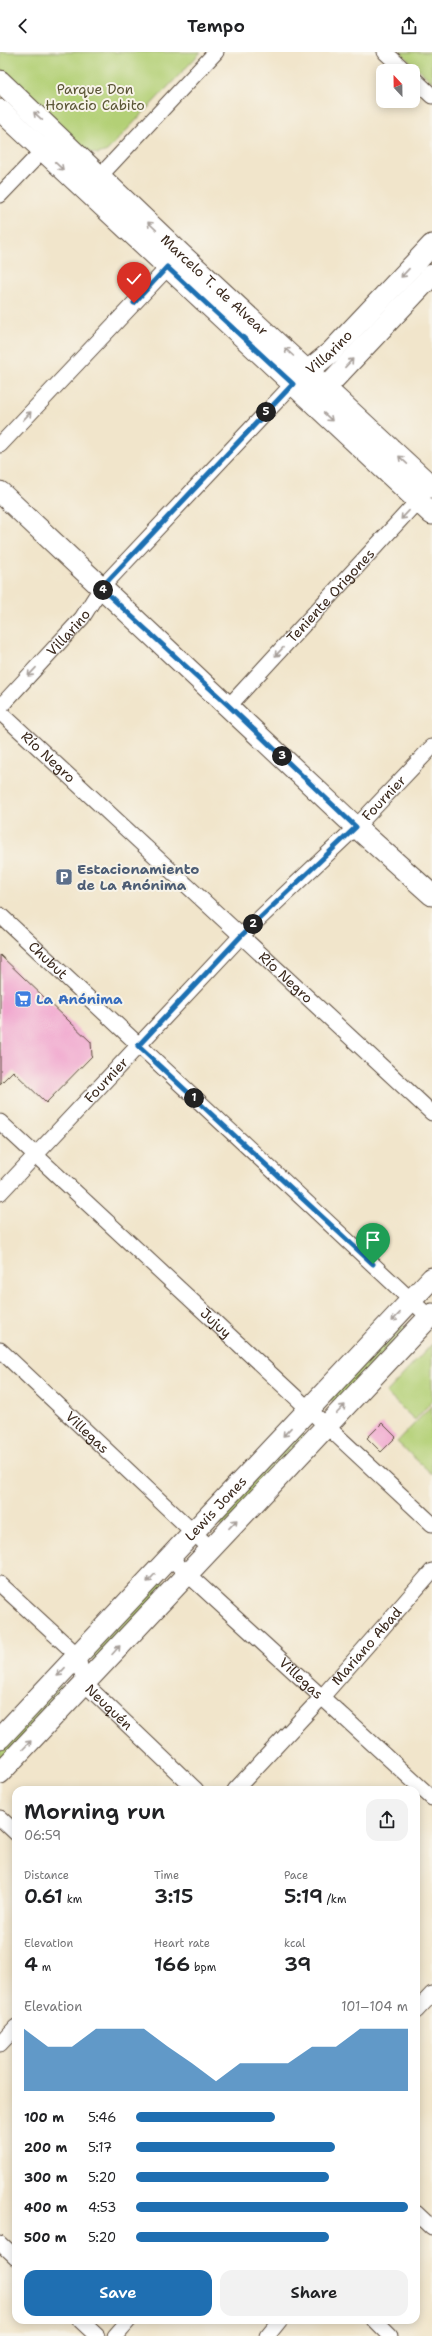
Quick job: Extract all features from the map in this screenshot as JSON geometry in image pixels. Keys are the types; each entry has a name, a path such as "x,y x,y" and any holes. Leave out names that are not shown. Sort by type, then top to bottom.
{"main road":[{"name":"Marcelo T. de Alvear","path":"0,81 100,176 174,260 293,384 319,395 428,497"},
{"name":"Marcelo T. de Alvear","path":"0,110 42,151 308,369 319,395"},
{"name":"Villarino","path":"293,384 308,369 331,352 432,245"},
{"name":"Villarino","path":"319,395 432,275"},
{"path":"0,492 356,827 432,895"},
{"name":"Lewis Jones","path":"0,1738 432,1278"},
{"name":"Lewis Jones","path":"0,1773 85,1684 210,1548 431,1316"}],"street":[{"path":"100,176 216,52"},
{"path":"385,52 398,64"},
{"path":"420,85 432,96"},
{"path":"0,195 57,135"},
{"path":"0,445 174,260"},
{"name":"Villarino","path":"0,707 82,618 101,588 293,384"},
{"name":"Teniente Origones","path":"229,706 428,497"},
{"name":"Río Negro","path":"0,712 432,1113"},
{"name":"Fournier","path":"0,1193 242,935 356,827 432,747"},
{"name":"Chubut","path":"0,915 138,1046 431,1316"},
{"name":"Jujuy","path":"0,1122 327,1424 432,1524"},
{"name":"Villegas","path":"0,1350 210,1548"},
{"name":"Villegas","path":"170,1558 419,1786"},
{"name":"Mariano Abad","path":"239,1786 322,1697 432,1571"},
{"path":"0,1584 77,1655"},
{"name":"Neuquén","path":"77,1655 85,1684 192,1786"},
{"name":"Villegas","path":"420,1787 432,1798"},
{"path":"0,1818 12,1829"},
{"path":"420,2217 432,2228"},
{"path":"0,2243 12,2254"},
{"path":"84,2324 97,2336"},
{"path":"115,2336 126,2324"},
{"path":"267,2336 277,2324"},
{"path":"378,2324 390,2336"}],"green space":[{"name":"Parque Don Horacio Cabito","path":"0,52 201,52 107,151 98,154 86,151 0,70"},
{"path":"400,52 432,52 432,82 420,71 420,64 413,64"},
{"path":"401,1323 407,1329 336,1404 329,1398"},
{"path":"432,1344 432,1401 415,1420 386,1393"},
{"path":"432,1405 432,1474 397,1442"},
{"path":"300,1431 306,1437 223,1527 216,1521"},
{"path":"160,1579 167,1585 95,1662 89,1656"},
{"path":"60,1685 66,1691 0,1763 0,1750"}],"building":[{"name":"La Anónima","path":"0,955 91,1042 92,1056 46,1103 13,1071 0,1084"},
{"path":"382,1423 396,1437 381,1452 367,1438"}],"place":[{"name":"Estacionamiento de La Anónima","path":"64,877"},
{"name":"La Anónima","path":"23,999"}],"route":[{"path":"134,303 167,267 293,384 101,588 229,706 356,827 242,935 138,1046 373,1264"}]}
